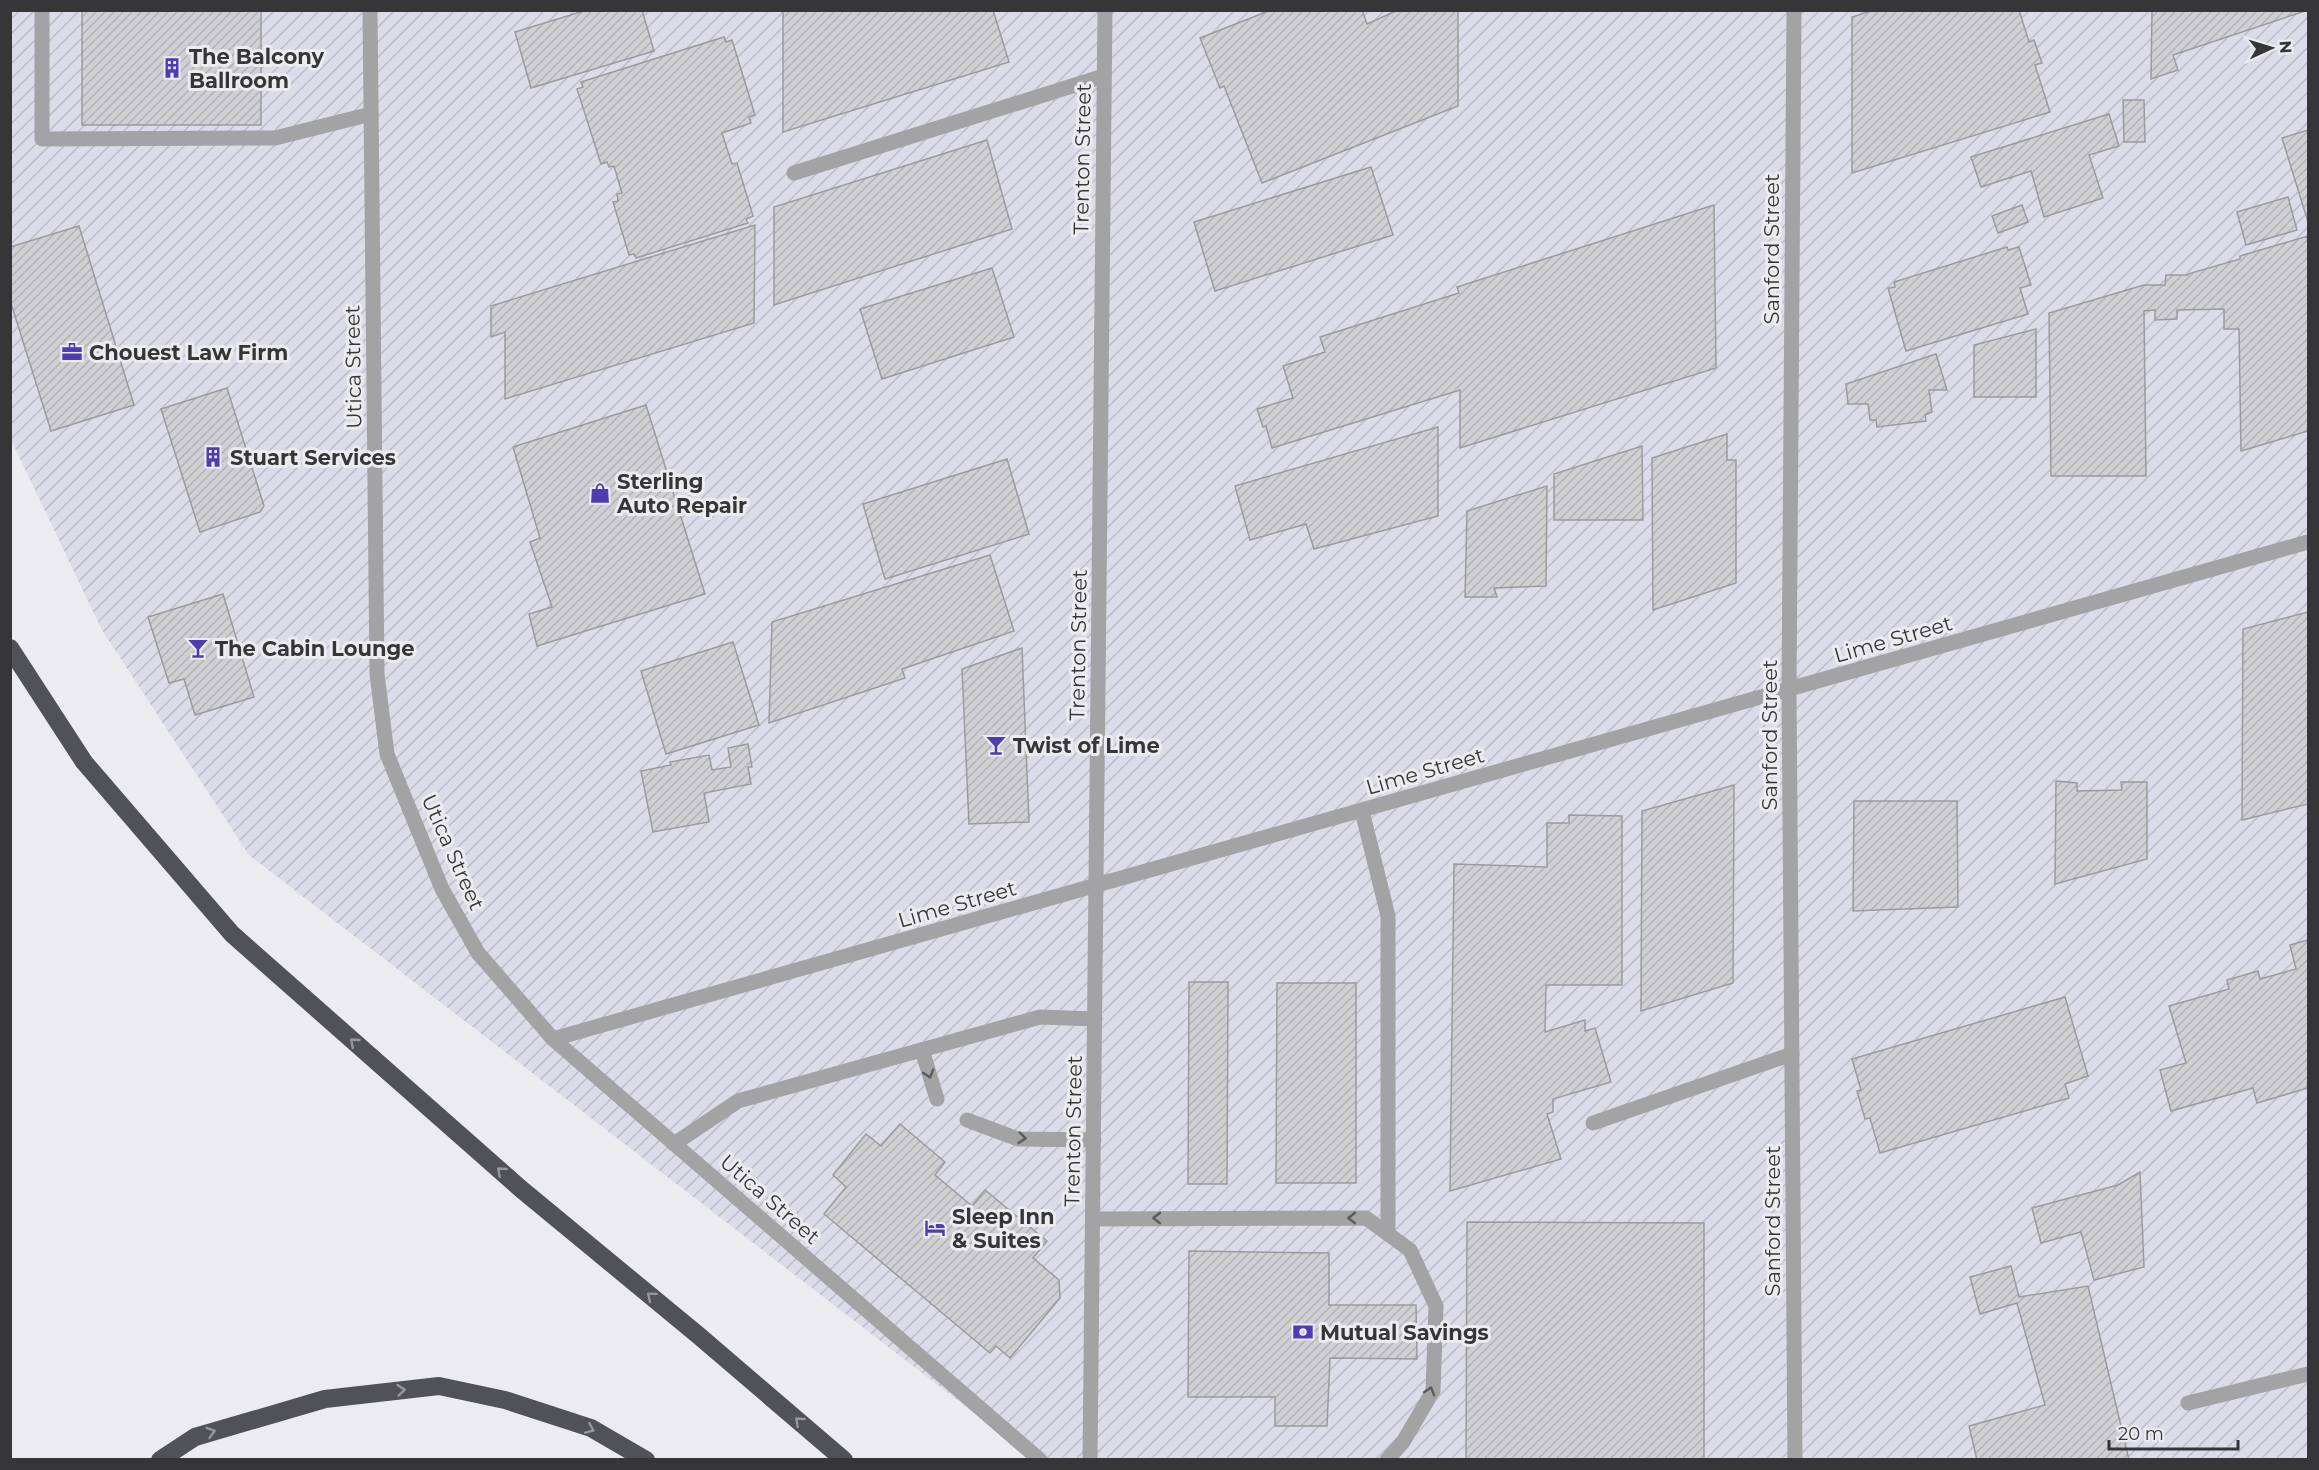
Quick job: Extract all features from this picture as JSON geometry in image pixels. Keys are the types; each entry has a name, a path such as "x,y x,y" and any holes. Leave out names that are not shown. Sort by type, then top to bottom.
{"highway":[{"path":"10,648 84,762 232,934 521,1189 698,1335 844,1460"},
{"path":"160,1460 195,1437 325,1399 439,1386 505,1401 591,1428 646,1460"}],"street":[{"path":"42,10 42,139 274,138 371,114"},
{"name":"Utica Street","path":"370,10 377,674 387,754 442,889 478,954 553,1039 1040,1460"},
{"name":"Trenton Street","path":"1090,1460 1105,10"},
{"name":"Sanford Street","path":"1794,10 1789,690 1795,1460"},
{"path":"794,173 1104,76"},
{"name":"Lime Street","path":"553,1039 2308,542"},
{"path":"1362,811 1388,916 1388,1234"},
{"path":"674,1144 738,1101 1040,1017 1095,1019"},
{"path":"922,1050 937,1099"},
{"path":"1593,1123 1792,1054"},
{"path":"967,1120 1018,1139 1094,1140"},
{"path":"1093,1218 1366,1218 1410,1250 1436,1306 1433,1391 1403,1442 1387,1460"},
{"path":"2188,1403 2308,1374"}],"shaded area":[{"path":"11,11 2308,11 2308,1459 1034,1459 249,855 102,630 11,440"}],"building":[{"name":"The Balcony Ballroom","path":"82,10 261,10 261,125 82,125"},
{"path":"587,10 642,10 654,51 531,88 515,32"},
{"path":"783,10 993,10 1009,62 783,132"},
{"path":"1271,10 1362,10 1367,24 1398,10 1458,10 1458,106 1262,183 1224,86 1220,88 1200,38"},
{"path":"1874,10 2019,10 2029,42 2034,40 2042,63 2035,65 2050,112 1852,173 1852,17"},
{"path":"2152,10 2308,10 2173,55 2178,70 2151,79"},
{"path":"724,37 726,42 732,40 755,115 749,117 751,123 722,133 732,164 737,163 753,216 746,219 748,223 636,258 634,254 629,255 613,202 618,201 617,194 622,193 614,166 609,167 607,162 601,164 577,89 583,87 581,82"},
{"path":"2123,100 2144,100 2145,142 2124,142"},
{"path":"2109,114 2119,146 2089,155 2103,198 2044,217 2031,171 1981,187 1971,157"},
{"path":"2308,130 2308,222 2282,138"},
{"path":"987,140 1012,229 774,305 774,207"},
{"path":"1371,167 1393,235 1215,291 1194,222"},
{"path":"2288,197 2297,230 2246,245 2237,212"},
{"path":"1714,205 1716,368 1460,448 1460,390 1272,448 1266,426 1263,427 1257,409 1293,398 1283,366 1325,352 1320,337 1459,293 1457,287"},
{"path":"2022,205 2028,222 1998,233 1992,216"},
{"path":"755,225 754,323 505,399 505,332 491,337 491,306"},
{"name":"Chouest Law Firm","path":"79,226 134,405 51,431 10,300 10,247"},
{"path":"2308,236 2308,431 2241,451 2239,329 2224,329 2224,309 2177,310 2177,319 2155,320 2155,310 2144,311 2146,476 2051,476 2049,313 2144,285 2165,285 2166,275 2188,275 2240,259 2240,256"},
{"path":"2007,247 2008,250 2019,247 2031,285 2020,288 2028,314 1906,351 1888,288 1895,287 1894,282"},
{"path":"992,268 1014,337 882,379 860,309"},
{"path":"2036,329 2036,397 1974,397 1974,345"},
{"path":"1936,354 1947,390 1929,390 1932,412 1925,415 1926,421 1877,427 1876,420 1870,420 1868,404 1848,404 1846,384"},
{"name":"Stuart Services","path":"227,388 264,506 260,512 200,532 161,409"},
{"name":"Sterling Auto Repair","path":"646,405 705,594 537,646 529,614 552,607 530,542 540,538 513,447"},
{"path":"1438,427 1438,516 1314,549 1306,524 1250,540 1235,486"},
{"path":"1727,434 1727,460 1736,460 1736,583 1653,610 1652,458"},
{"path":"1642,446 1643,520 1554,520 1554,474"},
{"path":"1007,459 1029,534 885,579 863,504"},
{"path":"1547,486 1546,586 1494,588 1497,597 1465,597 1467,511"},
{"path":"990,555 1014,631 902,669 905,678 769,723 772,622"},
{"name":"The Cabin Lounge","path":"223,594 254,697 195,715 184,679 169,683 148,617"},
{"path":"2308,612 2308,804 2242,820 2243,629"},
{"path":"733,642 759,725 666,754 641,671"},
{"name":"Twist of Lime","path":"1022,648 1029,822 969,824 962,669"},
{"path":"748,744 752,767 748,767 751,784 704,793 709,822 653,832 641,771 671,765 670,762 709,755 712,770 731,767 728,748"},
{"path":"2056,781 2077,783 2077,791 2122,790 2121,782 2147,782 2147,859 2055,884"},
{"path":"1734,785 1733,983 1641,1011 1642,811"},
{"path":"1854,801 1957,801 1958,907 1853,911"},
{"path":"1569,815 1622,816 1622,985 1546,985 1545,1032 1585,1020 1585,1031 1595,1028 1611,1082 1553,1099 1553,1112 1547,1114 1561,1159 1450,1191 1454,864 1547,867 1547,823 1569,823"},
{"path":"2308,940 2308,1088 2257,1103 2253,1088 2171,1111 2160,1070 2186,1063 2169,1006 2229,989 2227,980 2258,971 2260,979 2296,969 2290,945"},
{"path":"1189,982 1228,982 1227,1184 1188,1184"},
{"path":"1277,983 1356,983 1356,1183 1276,1183"},
{"path":"2065,997 2088,1076 2065,1084 2069,1098 1880,1153 1870,1118 1865,1119 1857,1091 1861,1090 1852,1059"},
{"name":"Sleep Inn & Suites","path":"900,1124 945,1162 935,1175 972,1206 985,1190 1047,1241 1033,1258 1059,1280 1060,1298 1010,1358 996,1346 990,1353 824,1214 846,1187 833,1175 866,1134 881,1146"},
{"path":"2140,1172 2144,1267 2094,1280 2081,1232 2041,1243 2032,1208 2118,1185"},
{"path":"1467,1222 1704,1223 1704,1460 1466,1460"},
{"name":"Mutual Savings","path":"1189,1251 1329,1253 1329,1305 1416,1305 1417,1359 1330,1358 1327,1426 1275,1426 1275,1397 1188,1397"},
{"path":"2011,1266 2019,1297 2088,1286 2129,1460 1977,1460 1969,1426 2045,1405 2017,1303 1980,1314 1970,1277"}],"place":[{"name":"The Balcony Ballroom","path":"172,68"},
{"name":"Chouest Law Firm","path":"72,352"},
{"name":"Stuart Services","path":"213,457"},
{"name":"Sterling Auto Repair","path":"600,493"},
{"name":"The Cabin Lounge","path":"198,648"},
{"name":"Twist of Lime","path":"996,745"},
{"name":"Sleep Inn & Suites","path":"935,1228"},
{"name":"Mutual Savings","path":"1303,1332"}]}
